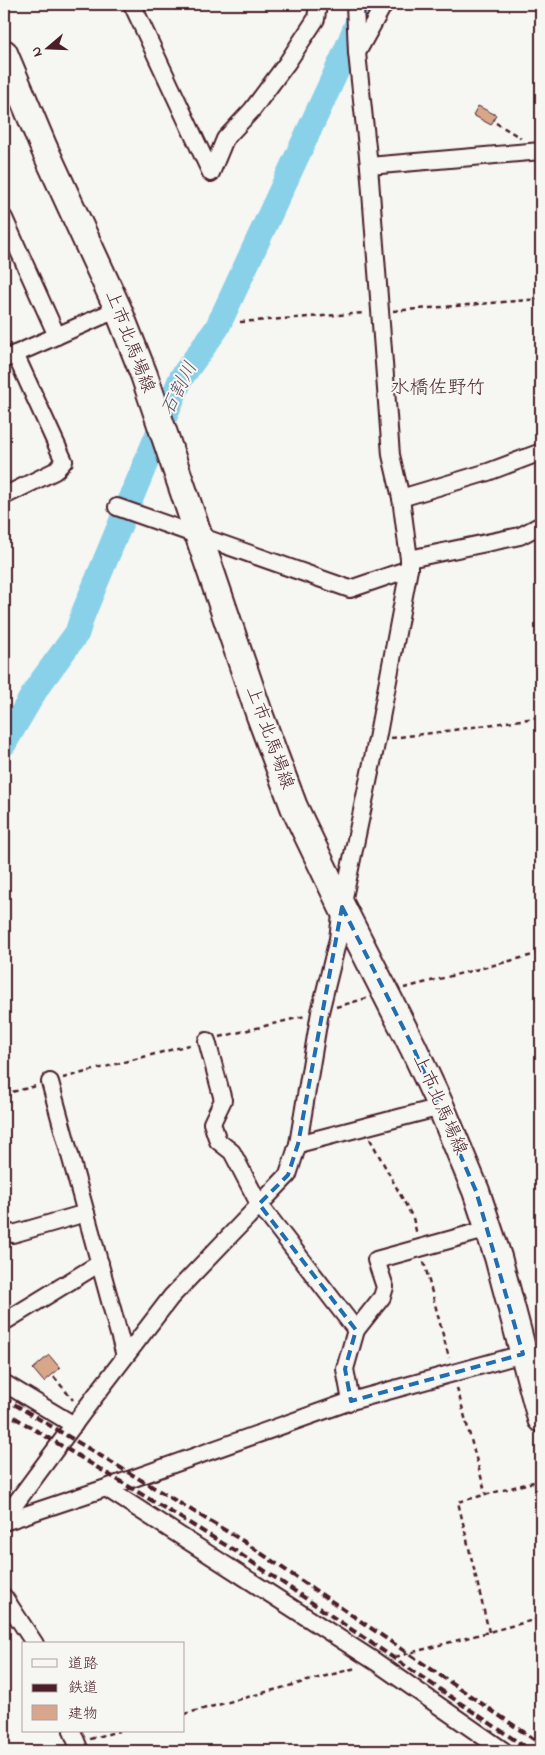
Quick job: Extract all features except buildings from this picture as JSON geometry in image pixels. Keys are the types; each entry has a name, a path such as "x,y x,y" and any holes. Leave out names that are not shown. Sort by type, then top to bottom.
{"main road":[{"name":"上市北馬場線","path":"5,57 44,148 118,309 144,375 260,716 294,807 441,1107 476,1191 498,1257 541,1419"}],"street":[{"path":"132,4 212,173 225,139 252,110 287,63 316,19 318,4"},
{"path":"357,46 384,4"},
{"path":"4,1520 171,1297 288,1175 298,1144 320,1012 338,939 342,907 377,739 406,590 409,564 401,498 390,455 369,166 355,7"},
{"path":"369,166 541,150"},
{"path":"4,218 57,336"},
{"path":"4,496 55,471 64,461 9,357 118,309"},
{"path":"401,498 488,472 541,452"},
{"path":"117,506 350,589 409,564 520,536 541,525"},
{"path":"206,1041 223,1100 212,1124 218,1142 232,1152 260,1204 356,1330"},
{"path":"50,1082 125,1356"},
{"path":"298,1144 441,1107"},
{"path":"4,1231 13,1234 86,1213"},
{"path":"351,1401 345,1368 356,1330 382,1297 385,1287 376,1260 489,1229"},
{"path":"4,1322 100,1263"},
{"path":"4,1520 106,1488 351,1401 523,1354"},
{"path":"4,1384 74,1425"},
{"path":"106,1488 368,1657 504,1751"},
{"path":"4,1597 34,1642"}],"path":[{"path":"496,124 521,137 524,152"},
{"path":"377,739 541,717"},
{"path":"4,1094 541,953"},
{"path":"363,1127 413,1218 486,1495"},
{"path":"54,1378 84,1412"},
{"path":"489,1632 458,1502 541,1480"},
{"path":"76,1742 115,1732"}],"highlighted area":[{"path":"342,907 413,1047 476,1191 523,1354 351,1401 345,1369 356,1330 259,1204 288,1175 298,1144"}],"waterway":[{"name":"石割川","path":"4,744 38,686 77,633 83,614 181,378 217,328 345,53 365,4"}],"railway":[{"path":"4,1398 243,1541 541,1744"},
{"path":"4,1411 237,1552 531,1751"}],"district":[{"name":"水橋佐野竹","path":"438,388"}]}
